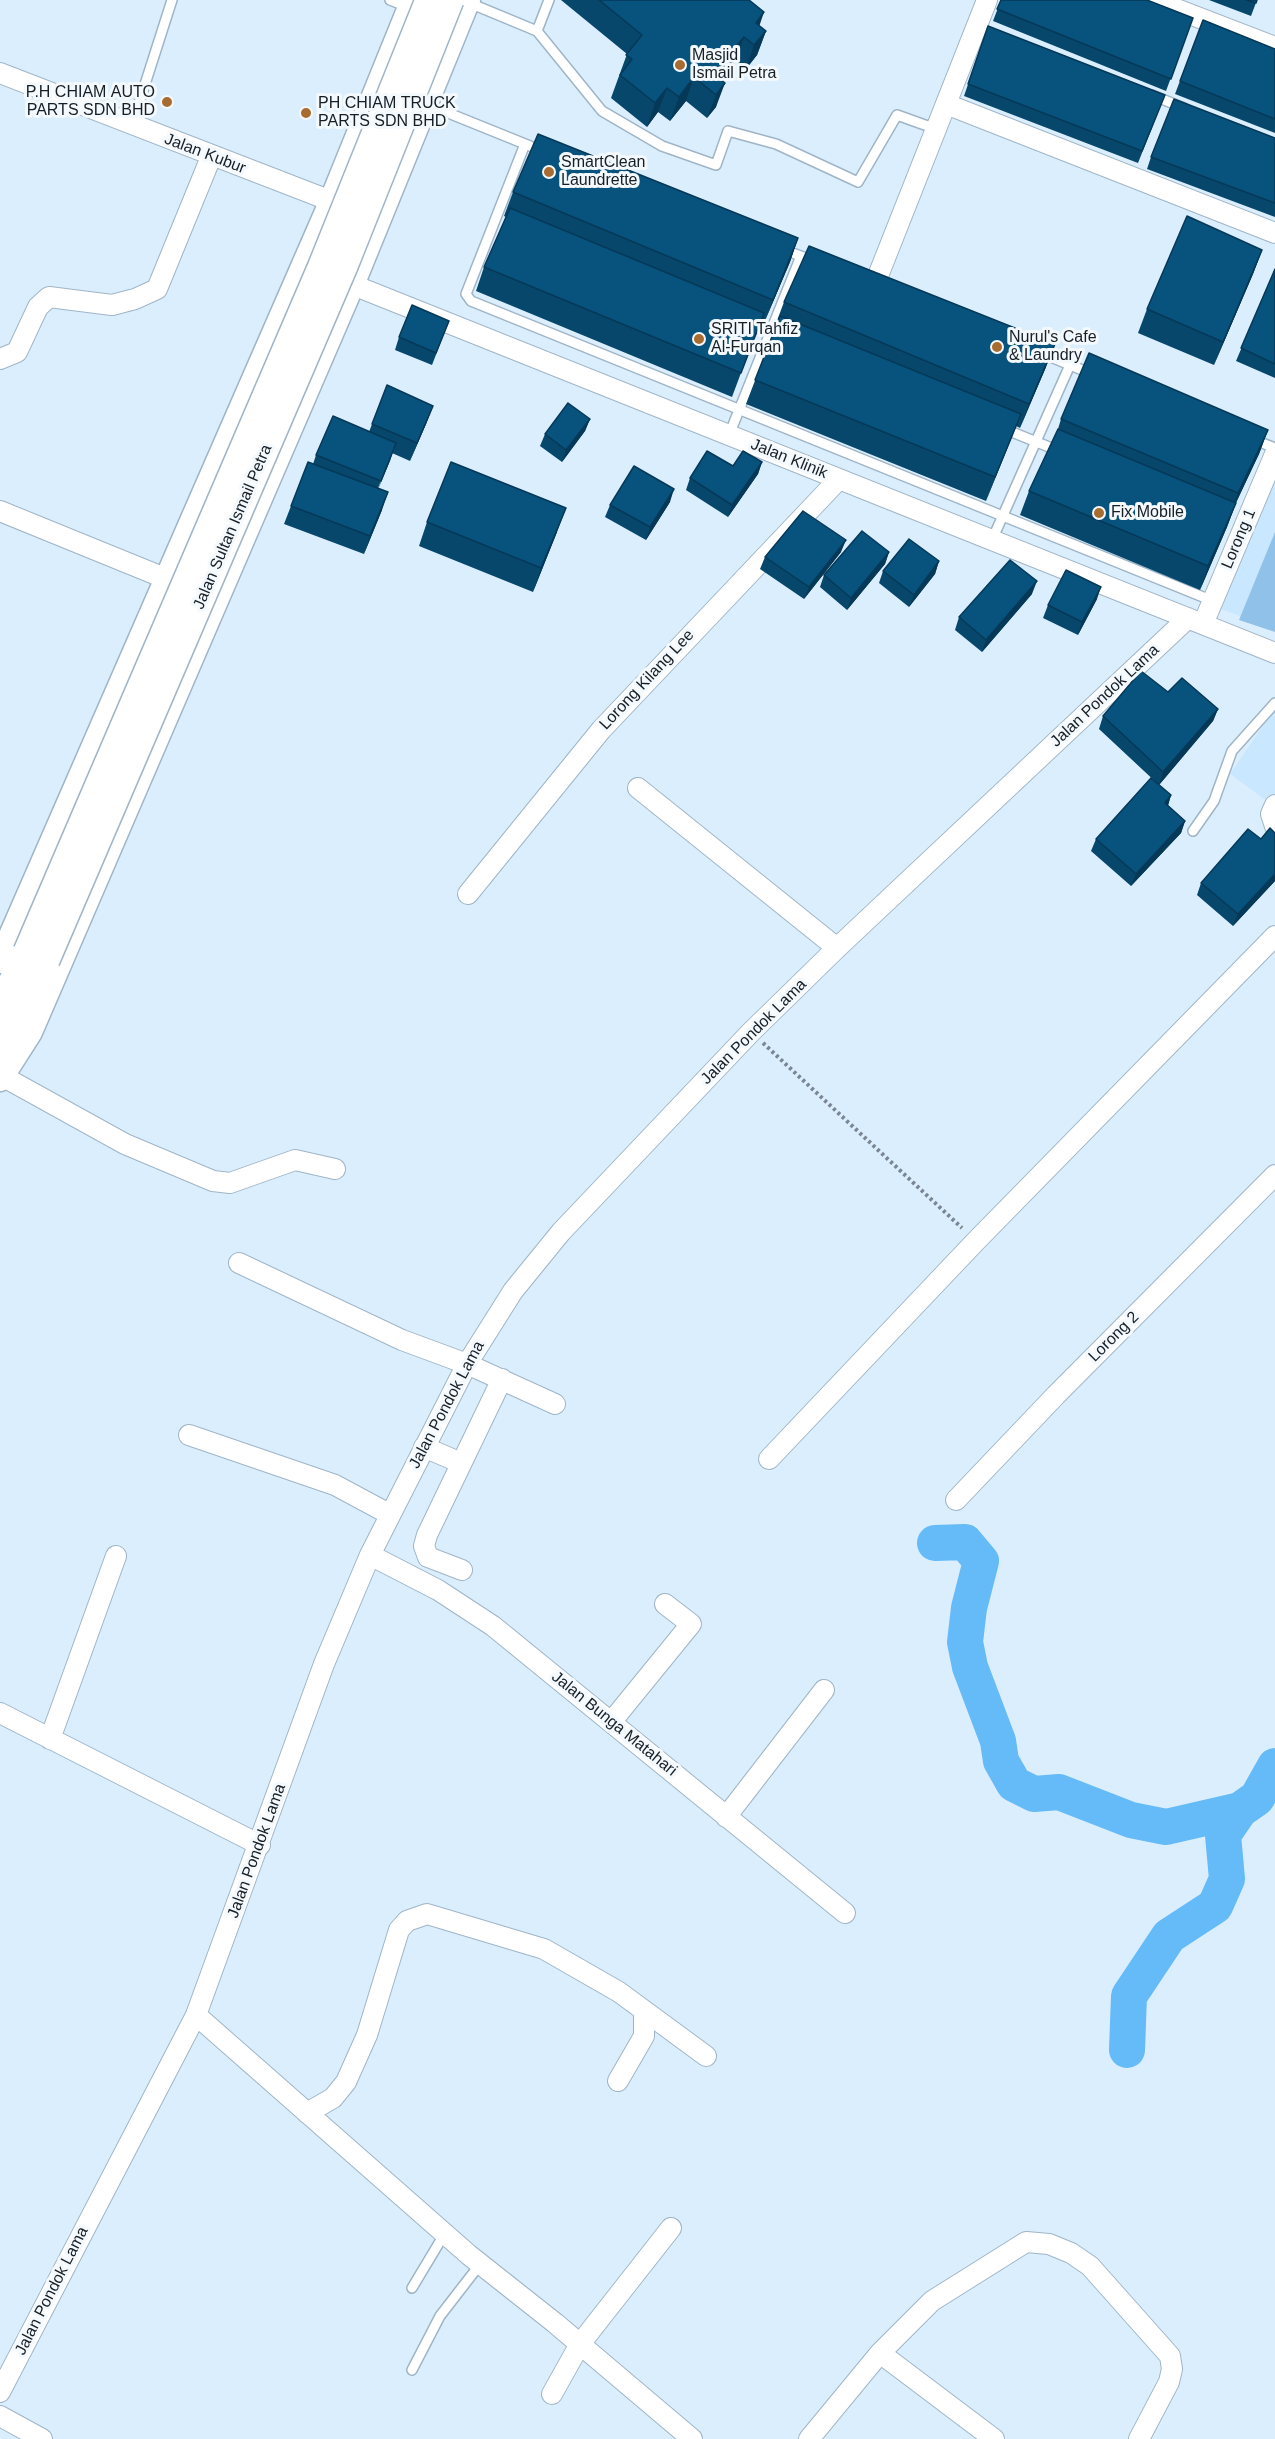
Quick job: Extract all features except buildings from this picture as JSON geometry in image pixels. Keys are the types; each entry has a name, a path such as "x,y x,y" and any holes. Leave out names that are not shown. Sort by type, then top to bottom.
{"main road":[{"name":"Jalan Sultan Ismail Petra","path":"0,1046 15,958 321,320 462,1"},
{"name":"Jalan Sultan Ismail Petra","path":"0,1007 15,958 321,268 410,2"}],"street":[{"path":"874,286 946,104 982,30 987,0"},
{"path":"1153,0 1275,47"},
{"path":"335,1169 295,1160 230,1183 213,1181 125,1144 1,1077 30,1032 352,285 426,104 462,1"},
{"path":"15,958 167,579 331,201 410,2"},
{"name":"Jalan Kubur","path":"0,73 211,157 378,219"},
{"path":"946,104 1275,233"},
{"path":"0,359 17,352 38,307 49,297 112,305 135,299 157,289 211,157"},
{"name":"Jalan Klinik","path":"303,265 1275,653"},
{"name":"Lorong 1","path":"1196,621 1213,601 1237,529 1275,454"},
{"name":"Lorong Kilang Lee","path":"468,894 601,730 839,479"},
{"path":"0,510 167,579"},
{"name":"Jalan Pondok Lama","path":"0,2392 196,2015 260,1845 324,1664 370,1555 467,1364 513,1291 561,1232 751,1032 837,948 1196,621"},
{"path":"638,788 837,948"},
{"path":"1275,805 1271,814 1275,826"},
{"path":"769,1459 976,1241 1275,936"},
{"name":"Lorong 2","path":"956,1500 1056,1395 1275,1175"},
{"path":"238,1263 402,1340 467,1364 555,1404"},
{"path":"462,1570 428,1557 424,1546 502,1379"},
{"path":"189,1435 335,1485 389,1514"},
{"path":"424,1447 461,1463"},
{"name":"Jalan Bunga Matahari","path":"370,1555 438,1590 492,1626 612,1721 845,1913"},
{"path":"50,1739 116,1556"},
{"path":"612,1721 691,1624 665,1604"},
{"path":"726,1816 824,1690"},
{"path":"0,1713 260,1845"},
{"path":"307,2113 333,2098 346,2082 367,2035 399,1930 407,1921 427,1914 544,1949 585,1970 705,2056"},
{"path":"618,2081 644,2036 644,2011"},
{"path":"196,2015 445,2233 692,2439"},
{"path":"552,2394 580,2344 671,2228"},
{"path":"809,2439 879,2353 932,2301 970,2275 1026,2242 1049,2244 1071,2253 1090,2265 1170,2356 1172,2369 1169,2382 1139,2439"},
{"path":"879,2353 994,2439"},
{"path":"0,2416 42,2439"}],"lane":[{"path":"132,125 172,0"},
{"path":"537,31 549,0"},
{"path":"462,1 537,31 602,111 662,146 716,165 728,131 776,144 858,182 897,115 936,129"},
{"path":"1142,92 1198,113"},
{"path":"426,104 536,148"},
{"path":"525,144 466,294 471,302 1213,601"},
{"path":"494,222 505,227"},
{"path":"768,243 822,265"},
{"path":"729,435 801,256"},
{"path":"737,320 792,343"},
{"path":"1026,347 1102,378"},
{"path":"992,540 1070,365"},
{"path":"992,423 1069,456"},
{"path":"1243,435 1275,448"},
{"path":"1193,831 1214,801 1232,750 1275,703"},
{"path":"412,2288 445,2233"},
{"path":"412,2370 440,2316 481,2263"}],"path":[{"path":"751,1032 976,1241"}],"shaded area":[{"path":"1275,478 1275,629 1218,608"},
{"path":"1275,532 1275,632 1239,620"},
{"path":"1275,708 1275,799 1271,804 1230,774"}],"waterway":[{"path":"935,1543 965,1542 981,1561 969,1608 965,1642 970,1667 998,1741 1001,1761 1014,1784 1034,1794 1059,1792 1131,1820 1166,1827 1240,1810"},
{"path":"1127,2050 1129,1996 1169,1936 1215,1906 1227,1879 1223,1835 1240,1810 1257,1798 1275,1766"}],"place":[{"name":"Masjid Ismail Petra","path":"680,65"},
{"name":"P.H CHIAM AUTO PARTS SDN BHD","path":"167,102"},
{"name":"PH CHIAM TRUCK PARTS SDN BHD","path":"306,113"},
{"name":"SmartClean Laundrette","path":"549,172"},
{"name":"SRITI Tahfiz Al-Furqan","path":"699,339"},
{"name":"Nurul's Cafe & Laundry","path":"997,347"},
{"name":"Fix Mobile","path":"1099,513"}]}
